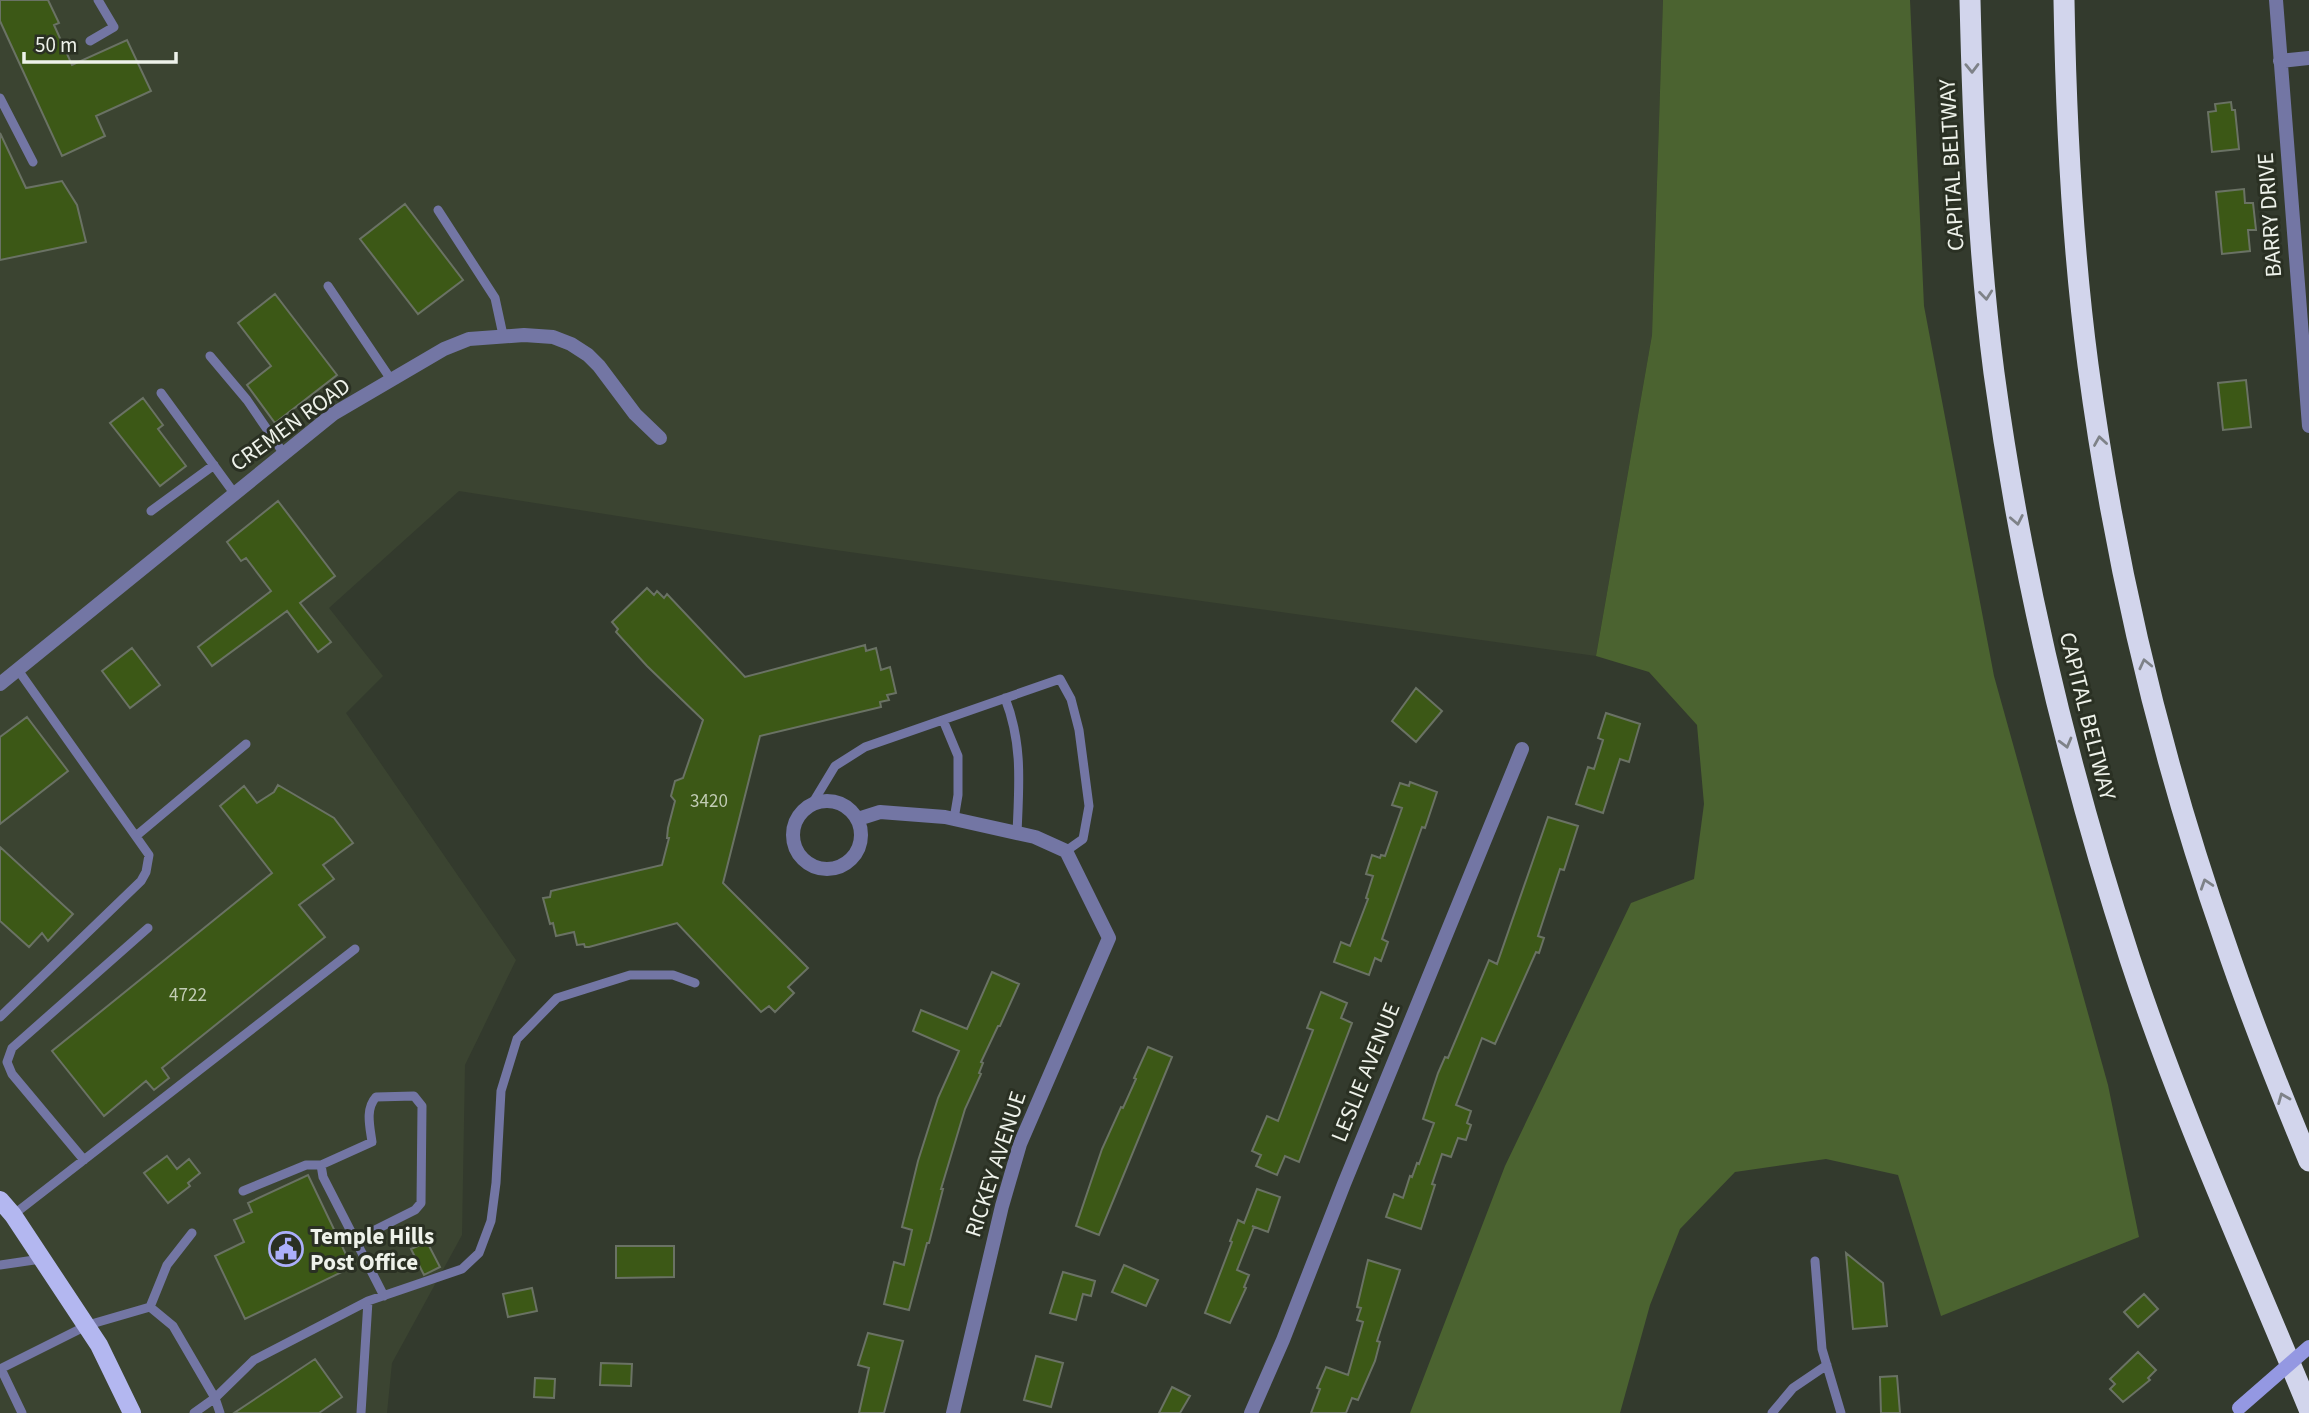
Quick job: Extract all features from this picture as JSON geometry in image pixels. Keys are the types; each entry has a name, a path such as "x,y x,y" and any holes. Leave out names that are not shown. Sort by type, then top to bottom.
{"highway":[{"name":"CAPITAL BELTWAY","path":"1970,0 1978,197 1994,372 2012,495 2062,729 2131,964 2182,1101 2309,1409"},
{"path":"2064,0 2066,117 2088,364 2128,595 2188,827 2224,942 2309,1161"}],"main road":[{"path":"0,1200 13,1214 88,1325 132,1413"},
{"path":"2239,1408 2309,1347"}],"street":[{"name":"BARRY DRIVE","path":"2276,0 2309,426"},
{"path":"2280,61 2309,58"},
{"name":"CREMEN ROAD","path":"0,684 333,414 444,349 469,339 503,335 553,337 571,344 600,366 635,414 660,438"},
{"name":"LESLIE AVENUE","path":"1251,1413 1522,749"},
{"path":"824,800 838,802 850,809 858,819 862,832 860,846 853,858 842,866 830,870 816,868 804,861 796,850 792,837 794,824 801,812 811,804 824,800"},
{"path":"858,819 880,812 954,819 1035,836 1066,851"},
{"name":"RICKEY AVENUE","path":"953,1413 1002,1206 1020,1144 1110,938 1066,851"}],"lane":[{"path":"90,41 114,27 98,0"},
{"path":"0,98 33,162"},
{"path":"438,210 495,298 503,335"},
{"path":"328,286 391,381"},
{"path":"210,356 247,400 284,454"},
{"path":"161,393 234,493"},
{"path":"151,511 214,465"},
{"path":"0,1017 141,881 146,872 149,855 18,670"},
{"path":"811,804 835,766 865,747 1060,679 1070,699 1079,730 1089,806 1083,839 1066,851"},
{"path":"1005,698 1013,719 1020,762 1017,832"},
{"path":"943,720 958,756 958,795 954,819"},
{"path":"136,836 246,744"},
{"path":"84,1160 12,1074 7,1062 12,1048 148,928"},
{"path":"13,1214 355,950"},
{"path":"194,1413 215,1398 254,1360 368,1301 461,1269 479,1253 491,1222 501,1091 517,1039 557,998 630,975 673,975 695,983"},
{"path":"243,1191 306,1165 320,1165 372,1142 369,1110 371,1102 376,1097 414,1096 420,1100 422,1106 421,1203 415,1210 355,1240"},
{"path":"320,1165 323,1177 384,1296"},
{"path":"150,1307 167,1265 192,1233"},
{"path":"0,1265 43,1259"},
{"path":"1815,1261 1822,1349 1841,1413"},
{"path":"361,1413 368,1301"},
{"path":"22,1413 0,1369 88,1325 150,1307"},
{"path":"150,1307 173,1326 215,1398 220,1413"},
{"path":"1772,1413 1793,1388 1827,1365"}],"shaded area":[{"path":"0,0 1663,0 1652,335 1596,656 821,548 459,491 329,608 383,676 346,713 516,960 465,1065 462,1235 392,1363 387,1413 0,1413"}],"green space":[{"path":"1663,0 1910,0 1924,306 1994,676 2108,1085 2139,1237 1941,1316 1898,1175 1826,1159 1735,1172 1680,1229 1650,1305 1620,1413 1410,1413 1505,1166 1631,903 1694,879 1704,804 1697,725 1649,672 1596,656 1652,335"}],"building":[{"path":"0,0 48,0 59,23 54,25 72,65 127,40 151,91 96,116 105,136 62,156 0,21"},
{"path":"2231,102 2232,110 2235,110 2239,149 2212,152 2208,112 2216,111 2215,104"},
{"path":"0,133 26,188 62,181 77,205 86,242 0,260"},
{"path":"2244,189 2245,203 2253,203 2256,230 2248,230 2250,251 2222,254 2216,192"},
{"path":"405,204 463,280 418,314 360,239"},
{"path":"275,294 337,375 275,423 247,385 271,366 238,323"},
{"path":"2246,380 2251,427 2223,430 2218,383"},
{"path":"143,398 163,425 158,429 186,466 160,486 110,423"},
{"path":"278,501 335,576 300,603 331,642 318,652 287,611 212,666 198,647 271,591 246,558 241,561 227,542"},
{"path":"647,588 654,595 657,591 664,598 667,594 745,677 865,645 866,651 876,648 881,670 890,667 896,693 887,695 889,700 880,702 881,707 760,736 723,883 808,968 788,987 794,993 775,1012 769,1006 761,1012 677,923 589,947 584,944 577,945 574,932 556,936 553,923 550,924 543,898 550,897 551,891 662,865 675,801 671,796 675,781 683,778 703,720 616,632 618,629 612,622"},
{"path":"132,648 160,685 130,708 102,671"},
{"path":"1416,688 1442,711 1416,742 1392,721"},
{"path":"1606,713 1640,724 1629,762 1620,759 1603,813 1576,804 1588,767 1594,769 1603,740 1598,738"},
{"path":"27,717 68,771 0,824 0,737"},
{"path":"1410,782 1437,792 1382,939 1388,942 1381,961 1375,958 1369,975 1334,962 1341,942 1350,946 1368,899 1366,898 1373,876 1366,874 1372,855 1380,858 1381,855 1385,856 1402,808 1392,805 1400,783 1409,786"},
{"path":"278,785 334,818 353,843 323,865 334,879 299,905 325,937 162,1068 169,1078 154,1090 146,1081 104,1116 52,1051 272,873 220,806 244,786 257,803 274,792"},
{"path":"1548,817 1578,826 1564,870 1560,869 1538,936 1544,938 1539,953 1536,952 1495,1044 1482,1038 1456,1105 1471,1111 1467,1123 1471,1125 1466,1140 1458,1138 1451,1157 1442,1154 1421,1229 1386,1217 1394,1194 1403,1198 1410,1176 1412,1177 1417,1163 1419,1164 1434,1123 1423,1119 1438,1073 1445,1057 1448,1058 1489,960 1497,964"},
{"path":"0,847 73,914 48,941 42,933 29,947 0,921"},
{"path":"992,972 1019,984 981,1062 981,1074 965,1109 909,1310 884,1304 894,1262 904,1265 912,1230 902,1227 918,1161 938,1098 959,1051 913,1031 921,1010 967,1029"},
{"path":"1321,992 1347,1003 1341,1018 1352,1023 1299,1162 1285,1156 1277,1175 1256,1166 1261,1155 1252,1151 1267,1116 1278,1121 1313,1030 1307,1028"},
{"path":"1148,1047 1172,1057 1099,1235 1076,1226 1102,1149 1121,1107 1123,1108"},
{"path":"167,1156 177,1169 189,1159 200,1173 188,1183 190,1186 168,1203 144,1173"},
{"name":"Temple Hills Post Office","path":"308,1175 352,1267 245,1319 215,1256 244,1242 234,1220 252,1212 248,1203"},
{"path":"1257,1189 1280,1197 1268,1232 1252,1226 1254,1227 1237,1270 1249,1275 1230,1323 1205,1313 1238,1220 1244,1223"},
{"path":"427,1242 440,1267 424,1275 411,1249"},
{"path":"616,1246 674,1246 674,1277 616,1278"},
{"path":"1846,1253 1883,1283 1887,1326 1853,1329"},
{"path":"1368,1260 1400,1270 1377,1341 1380,1342 1375,1361 1358,1400 1352,1398 1346,1413 1311,1413 1326,1367 1348,1375 1363,1322 1357,1320 1361,1308 1357,1307"},
{"path":"1124,1265 1158,1280 1146,1306 1112,1292"},
{"path":"1063,1272 1095,1281 1091,1296 1083,1294 1076,1320 1050,1313"},
{"path":"532,1288 537,1311 508,1317 503,1294"},
{"path":"2144,1294 2158,1309 2138,1327 2124,1312"},
{"path":"868,1333 903,1341 884,1413 859,1413 869,1368 858,1365"},
{"path":"2138,1352 2156,1370 2148,1378 2150,1380 2123,1402 2110,1389 2115,1384 2110,1379"},
{"path":"1036,1356 1063,1363 1051,1407 1024,1400"},
{"path":"315,1359 342,1397 319,1413 234,1413"},
{"path":"601,1363 632,1364 631,1386 600,1385"},
{"path":"1897,1376 1900,1413 1881,1413 1880,1377"},
{"path":"535,1378 555,1379 554,1398 534,1397"},
{"path":"1172,1387 1190,1396 1180,1413 1159,1413"}],"place":[{"name":"Temple Hills Post Office","path":"286,1249"}]}
